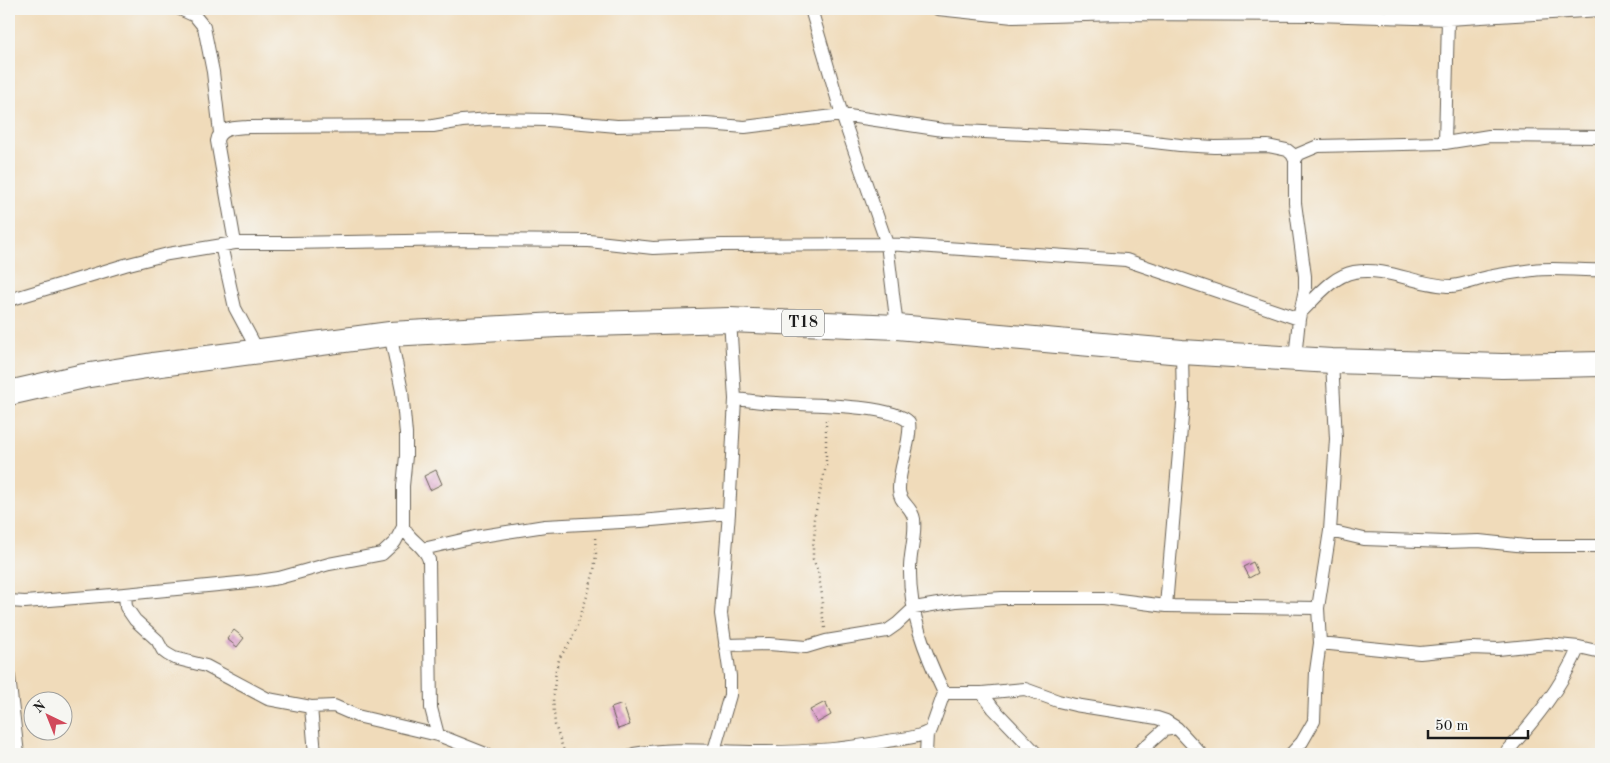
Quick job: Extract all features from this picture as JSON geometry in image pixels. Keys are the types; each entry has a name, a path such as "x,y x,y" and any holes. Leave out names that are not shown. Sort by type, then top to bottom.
{"highway":[{"name":"T18","path":"9,393 84,376 390,334 557,325 730,320 897,327 1182,352 1332,360 1502,366 1601,364"}],"street":[{"path":"180,9 195,16 204,27 213,72 220,134 217,141 235,243"},
{"path":"811,9 842,115 887,244 897,327"},
{"path":"938,9 1013,17 1121,14 1285,15 1448,19 1601,10"},
{"path":"1445,143 1448,19"},
{"path":"220,134 228,130 248,127 433,126 462,121 492,119 548,120 617,126 706,124 745,127 842,115 943,130 1127,139 1198,146 1268,146 1287,150 1295,160 1295,204 1305,276 1305,289 1299,316 1295,358"},
{"path":"1295,160 1299,154 1318,146 1445,143 1489,136 1601,137"},
{"path":"9,300 168,254 235,243 289,244 462,240 589,241 653,248 722,245 887,244 1126,260 1299,316"},
{"path":"221,245 236,308 258,351"},
{"path":"1299,316 1325,288 1341,277 1353,272 1372,271 1449,286 1536,270 1601,270"},
{"path":"713,752 730,696 730,676 720,614 729,513 735,399 730,320"},
{"path":"390,334 402,391 405,424 403,526 407,534 423,549 429,560 431,708 438,735"},
{"path":"1166,606 1183,405 1182,352"},
{"path":"1291,754 1302,742 1314,721 1316,671 1320,643 1318,608 1330,531 1336,439 1332,360"},
{"path":"634,754 658,751 766,752 873,749 927,733 931,730 944,692 925,652 910,596 914,518 910,508 901,500 899,489 909,422 904,418 867,408 735,399"},
{"path":"423,549 475,537 545,526 729,513"},
{"path":"9,601 25,602 125,594 259,581 296,574 329,564 382,554 395,542 403,526"},
{"path":"1330,531 1364,539 1445,542 1479,541 1526,546 1601,546"},
{"path":"125,594 126,607 134,620 156,640 162,651 174,658 206,666 268,700 311,708 334,706 358,716 438,735 486,754"},
{"path":"725,645 769,644 806,647 826,640 887,631 914,608 956,601 1002,598 1104,598 1166,606 1318,608"},
{"path":"1320,643 1420,653 1548,644 1579,647 1601,652"},
{"path":"1505,754 1552,698 1571,666 1579,647"},
{"path":"9,677 18,754"},
{"path":"944,692 982,693 1025,689 1075,705 1157,718 1177,728 1201,754"},
{"path":"982,693 993,708 1036,754"},
{"path":"311,708 315,754"},
{"path":"1137,754 1164,730 1177,728"},
{"path":"926,754 927,733"}],"path":[{"path":"826,406 826,466 814,519 813,546 813,559 818,572 822,595 822,613 826,640"},
{"path":"565,754 555,725 553,699 556,669 560,657 576,630 594,571 596,554 594,523"}],"building":[{"path":"436,470 442,484 430,490 424,476"},
{"path":"1253,562 1258,573 1249,578 1243,567"},
{"path":"234,630 244,638 237,647 227,639"},
{"path":"825,702 831,715 817,723 810,710"},
{"path":"623,704 630,725 618,729 611,708"}]}
